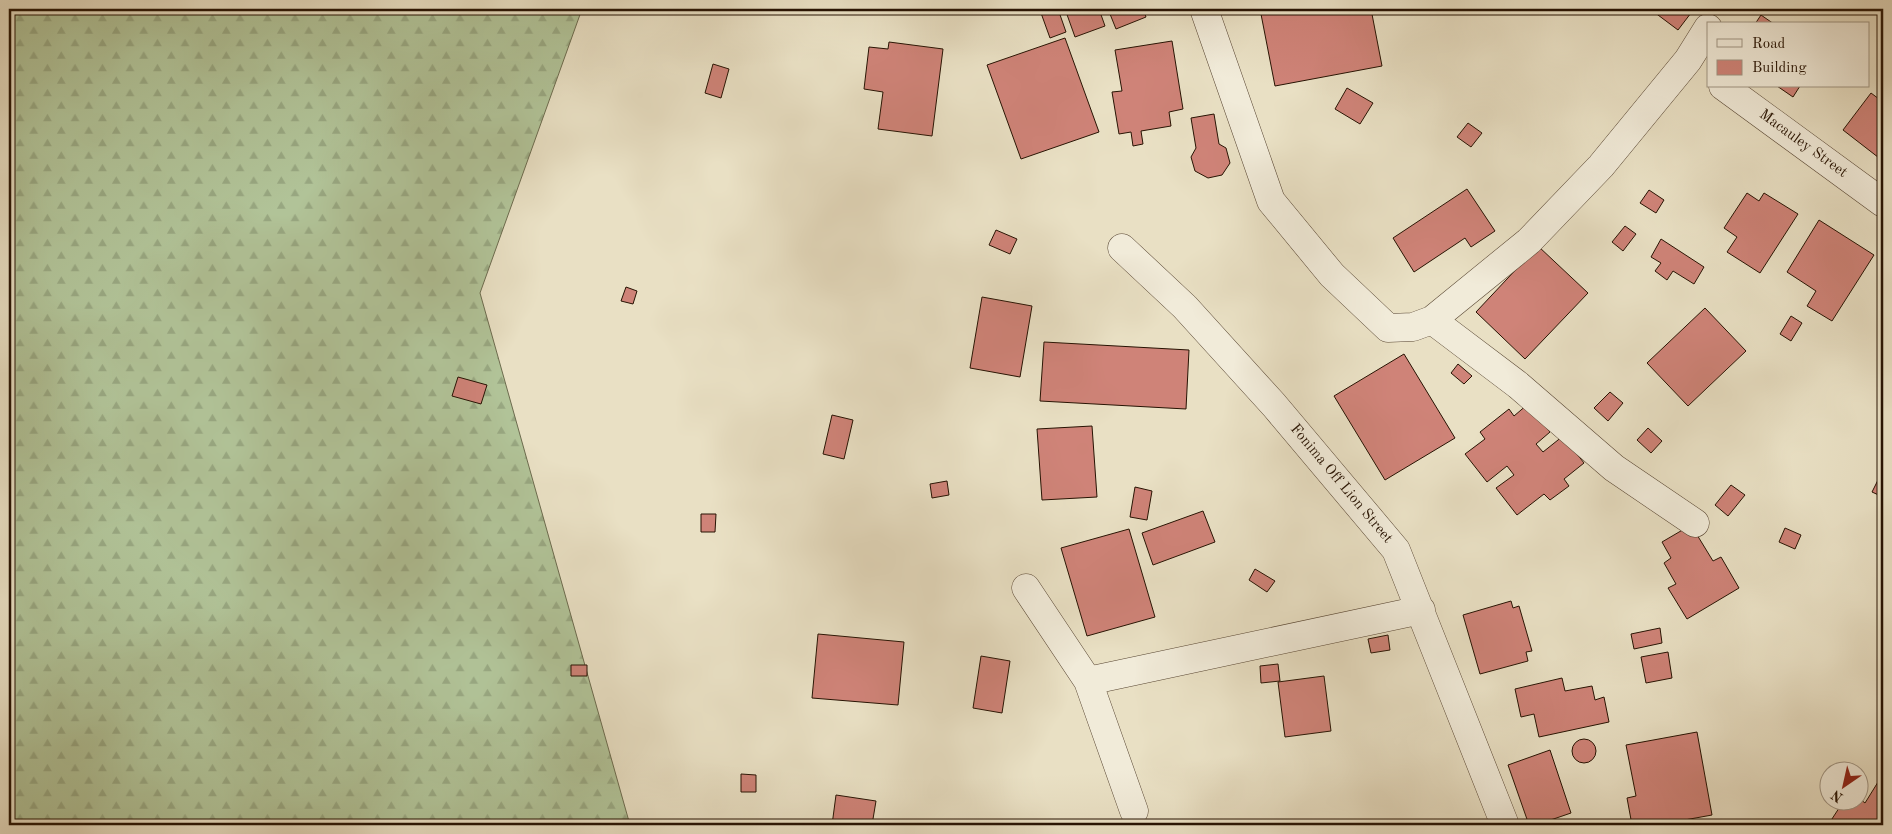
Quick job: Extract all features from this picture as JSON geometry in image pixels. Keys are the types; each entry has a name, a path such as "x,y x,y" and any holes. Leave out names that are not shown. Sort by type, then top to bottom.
{"street":[{"path":"1204,9 1271,201 1332,275 1388,328 1413,327 1432,320 1529,241 1698,68 1707,32"},
{"path":"1712,22 1720,9"},
{"name":"Macauley Street","path":"1726,88 1883,202"},
{"name":"Fonima Off Lion Street","path":"1122,248 1185,306 1274,405 1396,550 1505,825"},
{"path":"1432,320 1518,385 1614,468 1695,523"},
{"path":"1026,588 1088,681 1134,811"},
{"path":"1088,681 1421,610"}],"green space":[{"path":"9,9 582,9 480,293 630,825 9,825"}],"building":[{"path":"1058,9 1066,32 1050,38 1041,13"},
{"path":"1065,9 1099,9 1105,26 1075,37"},
{"path":"1108,9 1143,9 1146,17 1116,29"},
{"path":"1260,9 1371,9 1382,66 1275,86"},
{"path":"1650,9 1694,9 1678,30"},
{"path":"1761,15 1771,22 1756,22"},
{"path":"1065,38 1099,132 1021,159 987,65"},
{"path":"1172,41 1183,109 1169,112 1171,126 1141,131 1143,144 1133,146 1131,132 1119,134 1112,92 1122,91 1115,50"},
{"path":"889,42 943,49 932,136 878,129 883,92 864,89 869,47 888,49"},
{"path":"713,64 729,69 721,98 705,93"},
{"path":"1347,88 1373,103 1360,124 1335,109"},
{"path":"1780,88 1799,88 1793,97"},
{"path":"1871,93 1883,102 1883,161 1843,130"},
{"path":"1214,114 1219,144 1226,148 1230,163 1222,175 1208,178 1195,171 1191,157 1196,148 1191,118"},
{"path":"1468,123 1482,133 1471,147 1457,137"},
{"path":"1467,189 1495,231 1471,247 1465,238 1414,272 1393,238"},
{"path":"1649,190 1664,200 1656,213 1640,203"},
{"path":"1747,193 1759,201 1764,193 1798,214 1760,273 1727,252 1737,237 1724,228"},
{"path":"1819,220 1874,255 1832,321 1807,306 1816,291 1787,272"},
{"path":"1625,226 1636,234 1623,251 1612,242"},
{"path":"996,230 1017,239 1010,254 989,245"},
{"path":"1661,239 1704,267 1694,284 1673,271 1667,280 1655,271 1661,263 1651,257"},
{"path":"1538,246 1588,293 1525,359 1476,312"},
{"path":"626,287 637,291 633,304 621,301"},
{"path":"982,297 1032,306 1020,377 970,368"},
{"path":"1705,308 1746,351 1688,406 1647,363"},
{"path":"1791,316 1802,323 1791,341 1780,334"},
{"path":"1044,342 1189,350 1186,409 1040,401"},
{"path":"1404,354 1455,438 1385,480 1334,396"},
{"path":"1458,364 1472,376 1464,384 1451,373"},
{"path":"458,377 487,385 481,404 452,396"},
{"path":"1610,392 1623,403 1608,421 1594,408"},
{"path":"1528,404 1550,432 1536,444 1543,452 1563,436 1584,463 1564,479 1569,486 1550,500 1544,494 1517,515 1496,488 1514,475 1507,466 1487,482 1465,454 1485,439 1480,432 1509,409 1514,416"},
{"path":"832,415 853,420 844,459 823,454"},
{"path":"1092,426 1097,497 1042,500 1037,429"},
{"path":"1648,428 1662,441 1651,453 1637,440"},
{"path":"1883,470 1883,497 1872,492"},
{"path":"947,481 949,495 932,498 930,484"},
{"path":"1731,485 1745,495 1728,516 1715,505"},
{"path":"1135,487 1152,491 1147,520 1130,517"},
{"path":"1203,511 1215,542 1153,565 1142,533"},
{"path":"701,514 716,514 715,532 701,532"},
{"path":"1691,525 1713,561 1721,557 1739,588 1687,619 1668,588 1676,584 1664,563 1671,558 1662,542"},
{"path":"1785,528 1801,535 1795,549 1779,542"},
{"path":"1129,529 1155,617 1087,636 1061,548"},
{"path":"1255,569 1275,581 1267,592 1249,580"},
{"path":"1511,601 1513,608 1519,606 1532,651 1526,652 1528,661 1480,674 1463,615"},
{"path":"1660,628 1662,643 1634,649 1631,634"},
{"path":"818,634 904,642 898,705 812,698"},
{"path":"1388,635 1390,650 1371,653 1368,639"},
{"path":"1668,652 1672,678 1646,683 1641,657"},
{"path":"981,656 1010,661 1002,713 973,708"},
{"path":"1278,664 1280,681 1261,683 1260,666"},
{"path":"571,665 587,665 587,676 571,676"},
{"path":"1324,676 1331,731 1285,737 1278,682"},
{"path":"1562,678 1565,691 1592,686 1595,700 1604,697 1609,722 1539,737 1534,714 1521,717 1515,689"},
{"path":"1697,732 1712,815 1657,825 1632,825 1627,798 1636,796 1626,745"},
{"path":"1584,739 1593,742 1596,751 1593,760 1584,763 1575,760 1572,751 1575,742"},
{"path":"1550,750 1571,813 1536,825 1529,825 1508,765"},
{"path":"741,774 756,775 756,792 741,792"},
{"path":"1883,774 1883,825 1828,825 1836,812 1870,812 1870,795"},
{"path":"836,795 876,801 872,825 832,825"}]}
